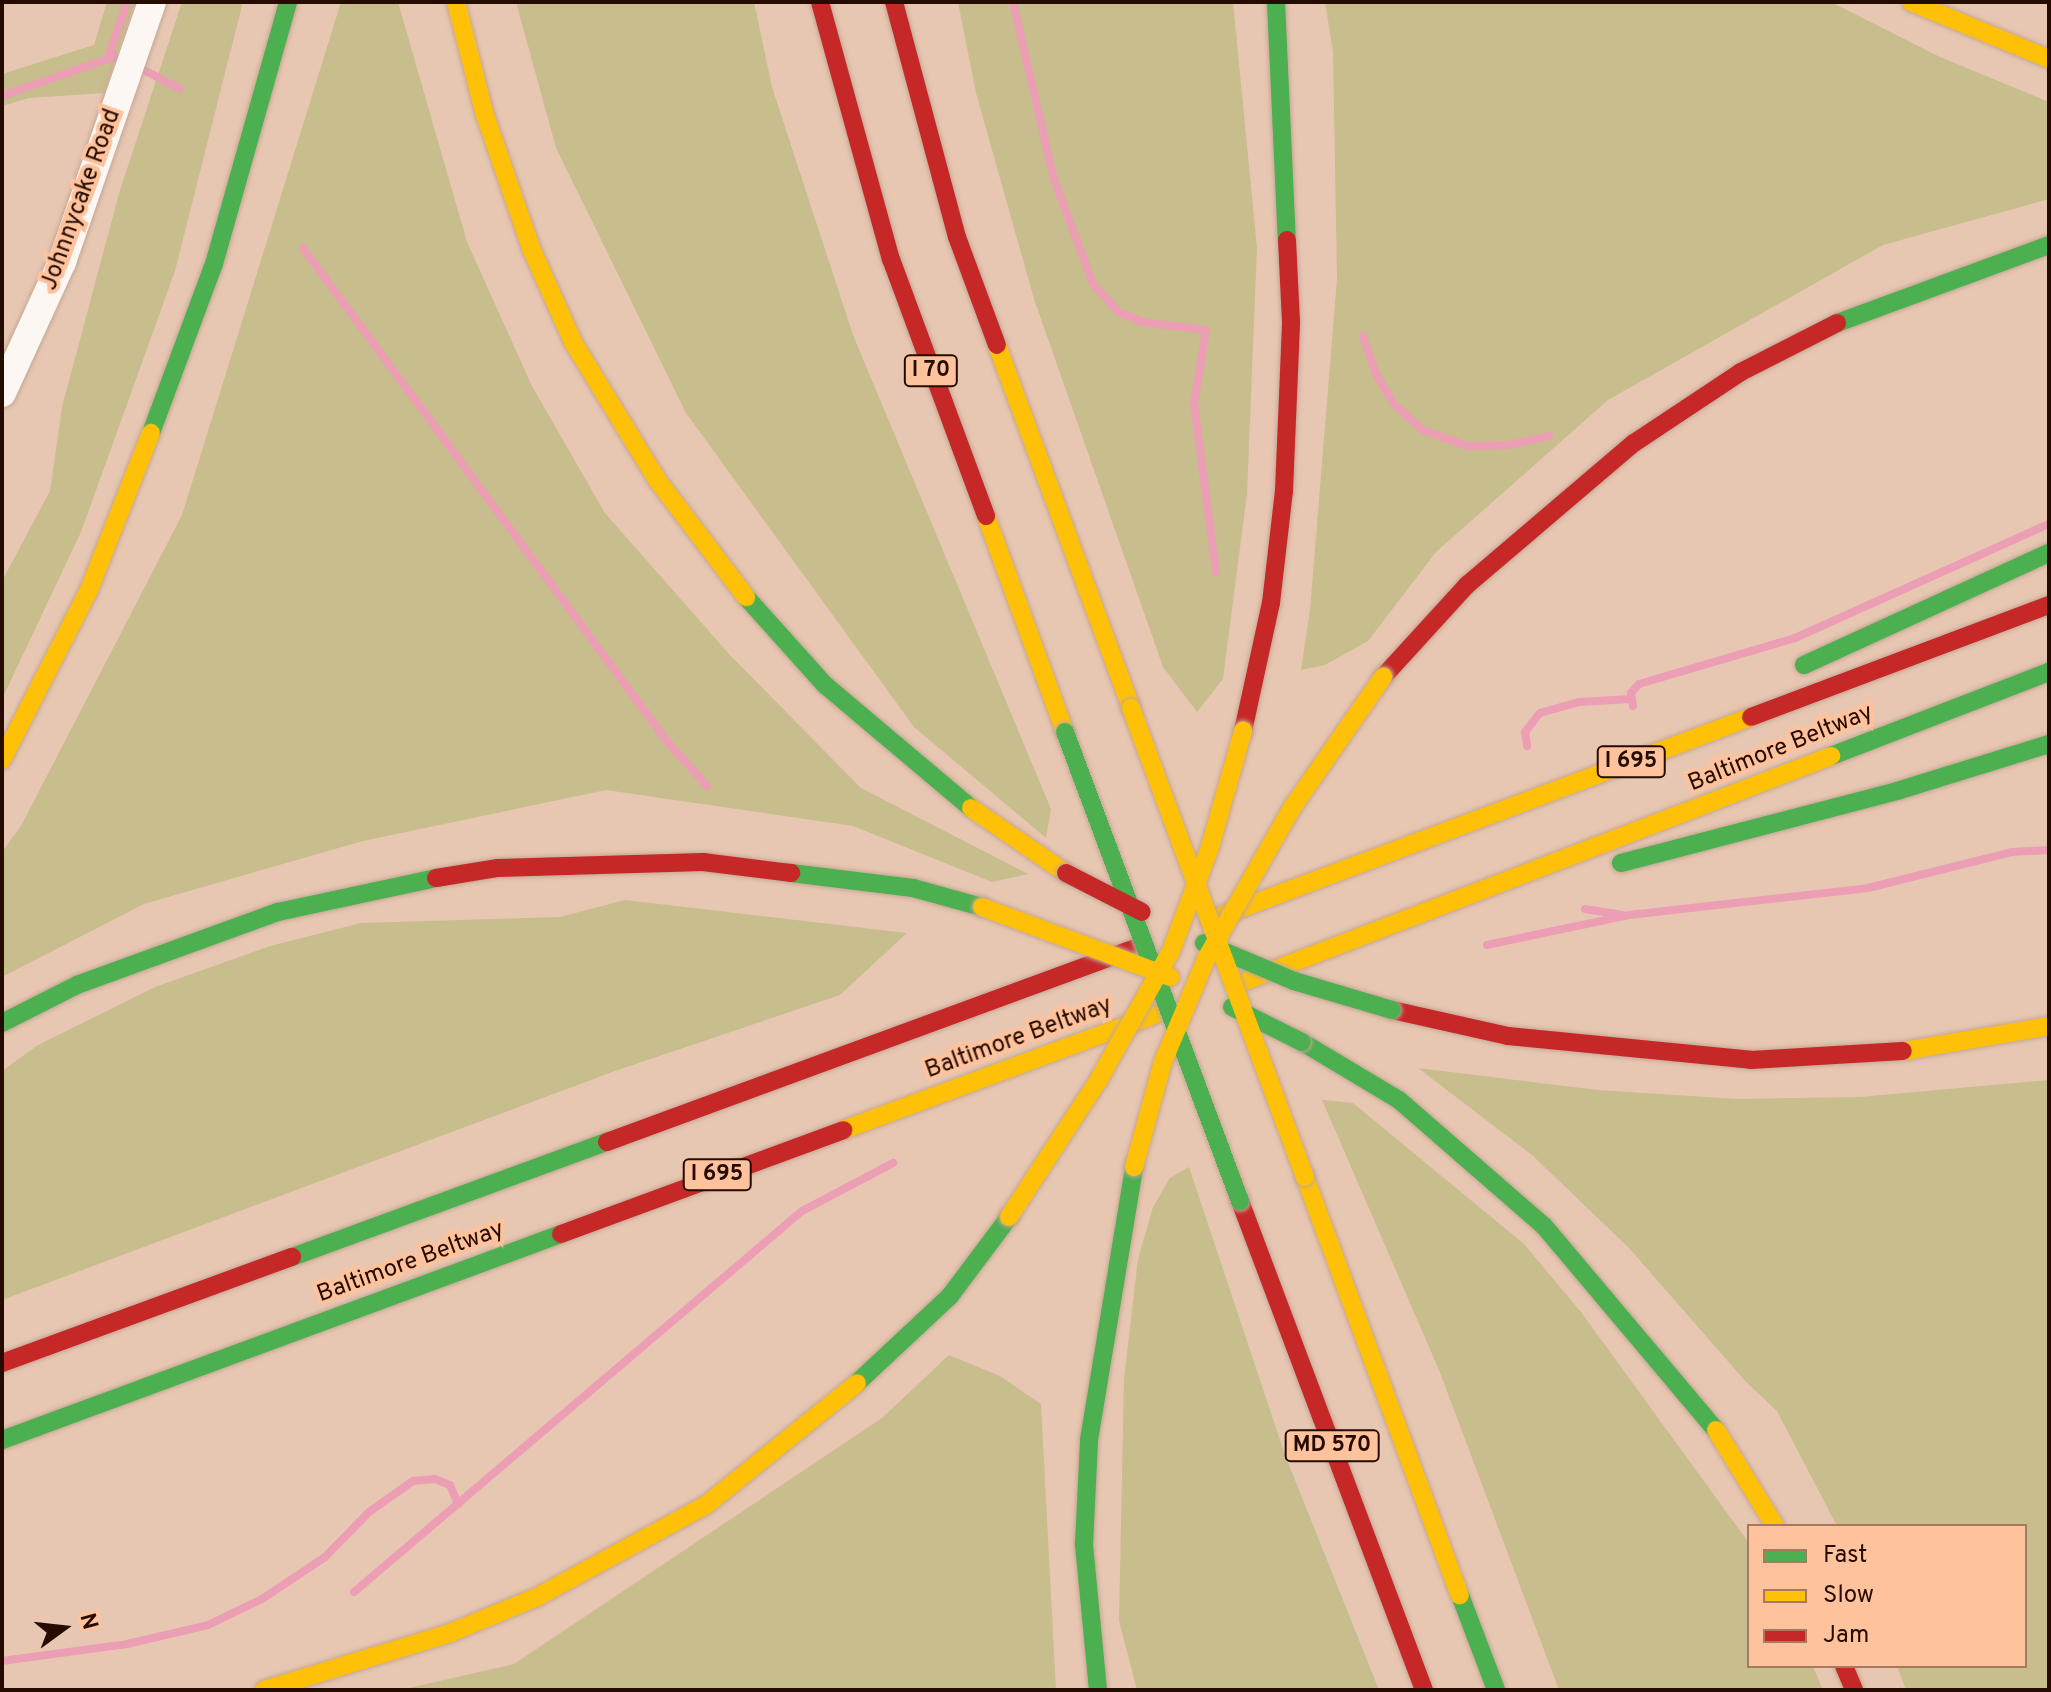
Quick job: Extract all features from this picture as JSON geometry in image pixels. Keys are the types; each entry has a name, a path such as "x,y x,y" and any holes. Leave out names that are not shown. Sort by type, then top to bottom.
{"highway":[{"path":"2,760 89,590 167,395 214,264 288,2"},
{"path":"456,2 484,112 531,248 573,342 658,481 764,621 825,685 976,813 1066,873 1236,956 1392,1010 1508,1036 1751,1060 1888,1054 2049,1026"},
{"name":"I 70","path":"820,2 891,259 1240,1201"},
{"name":"MD 570","path":"894,2 957,237 1496,1690"},
{"path":"264,1690 334,1671 494,1615 624,1553 706,1505 875,1369 950,1296 1009,1217 1098,1081 1171,951 1210,847 1243,731 1271,603 1284,491 1291,322 1276,2"},
{"path":"1911,2 2049,59"},
{"path":"1098,1690 1084,1544 1089,1440 1134,1167 1163,1062 1207,957 1292,808 1383,677 1467,585 1542,518 1634,443 1741,372 1846,318 2049,245"},
{"path":"1784,673 2049,553"},
{"name":"Baltimore Beltway","path":"2,1363 1212,919 2049,605"},
{"name":"Baltimore Beltway","path":"2,1440 1433,912 2049,672"},
{"path":"1433,912 1897,791 2049,744"},
{"path":"1212,919 1579,760"},
{"path":"2,1023 77,985 278,912 386,886 498,868 703,862 913,888 982,907 1154,969 1302,1042 1399,1100 1544,1226 1701,1407 1774,1524"},
{"name":"MD 570","path":"1240,1201 1424,1690"},
{"path":"1845,1668 1854,1690"}],"street":[{"name":"Johnnycake Road","path":"2,393 62,262 152,2"}],"shaded area":[{"path":"107,2 135,2 104,93 29,98 2,106 2,74 94,45"},
{"path":"182,2 243,2 175,271 81,532 2,699 2,581 50,491 62,407 120,190"},
{"path":"341,2 398,2 467,242 532,386 605,513 729,654 861,788 1028,874 992,882 853,826 606,790 363,841 144,904 2,977 2,852 21,826 182,515"},
{"path":"516,2 754,2 772,87 853,335 1051,809 1046,838 914,727 686,413 556,148"},
{"path":"958,2 1233,2 1257,248 1247,494 1223,679 1197,712 1163,667 1034,299 976,93"},
{"path":"1325,2 1831,2 1940,57 2049,102 2049,199 1883,245 1608,400 1436,552 1368,641 1325,665 1301,670 1310,610 1337,279 1333,52"},
{"path":"625,900 907,933 840,995 615,1071 2,1300 2,1071 38,1045 155,987 270,946 361,923 560,917"},
{"path":"1418,1068 1598,1090 1737,1099 1860,1097 2049,1080 2049,1690 1906,1690 1898,1668 2027,1668 2027,1524 1836,1524 1777,1411 1746,1382 1629,1248 1532,1155"},
{"path":"1322,1100 1353,1103 1524,1244 1581,1312 1747,1540 1747,1668 1814,1668 1823,1690 1559,1690 1439,1370"},
{"path":"1189,1167 1285,1455 1379,1690 1137,1690 1119,1621 1124,1379 1138,1259 1153,1207 1170,1178"},
{"path":"949,1355 1000,1376 1041,1404 1056,1690 400,1690 514,1664 882,1418"}],"waterway":[{"path":"117,59 110,52 127,2"},
{"path":"1013,2 1054,179 1093,284 1117,311 1142,322 1206,330 1194,403 1216,572"},
{"path":"2,96 113,57"},
{"path":"144,70 179,89"},
{"path":"303,248 666,740 707,786"},
{"path":"1363,336 1376,374 1394,404 1423,430 1467,446 1509,445 1549,436"},
{"path":"1633,706 1631,693 1639,684 1795,638 2049,524"},
{"path":"1527,746 1525,732 1540,713 1579,702 1632,699"},
{"path":"1487,945 1629,915 1868,888 2012,852 2049,850"},
{"path":"1585,909 1623,915"},
{"path":"354,1592 802,1211 893,1163"},
{"path":"2,1661 127,1644 208,1625 262,1599 325,1557 369,1512 413,1481 435,1479 450,1485 458,1504"}],"traffic: fast":[{"path":"151,433 214,264 288,2"},
{"path":"1276,2 1287,240"},
{"path":"1837,323 2049,245"},
{"path":"1804,665 2049,553"},
{"path":"746,597 825,685 971,808"},
{"path":"1831,756 2049,672"},
{"path":"1065,732 1240,1201"},
{"path":"1621,863 1897,791 2049,744"},
{"path":"791,873 913,888 982,907"},
{"path":"2,1023 77,985 278,912 436,878"},
{"path":"1204,943 1294,981 1392,1010"},
{"path":"1232,1007 1302,1042"},
{"path":"1302,1042 1399,1100 1544,1226 1716,1430"},
{"path":"292,1257 607,1142"},
{"path":"1098,1690 1084,1544 1089,1440 1134,1167"},
{"path":"857,1383 950,1296 1009,1217"},
{"path":"2,1440 561,1234"},
{"path":"1460,1595 1496,1690"}],"traffic: slow":[{"path":"456,2 484,112 531,248 573,342 658,481 746,597"},
{"path":"1911,2 2049,59"},
{"path":"997,345 1131,708"},
{"path":"2,760 89,590 151,433"},
{"path":"986,516 1065,732"},
{"path":"1134,1167 1163,1062 1207,957 1292,808 1383,677"},
{"path":"1131,708 1305,1177"},
{"path":"1210,920 1751,717"},
{"path":"1009,1217 1098,1081 1171,951 1210,847 1243,731"},
{"path":"1245,981 1831,756"},
{"path":"971,808 1066,873"},
{"path":"982,907 1170,977"},
{"path":"843,1130 1154,1015"},
{"path":"1903,1051 2049,1026"},
{"path":"1305,1177 1460,1595"},
{"path":"264,1690 450,1633 537,1597 706,1505 857,1383"},
{"path":"1716,1430 1774,1524"}],"traffic: jam":[{"path":"820,2 891,259 986,516"},
{"path":"894,2 957,237 997,345"},
{"path":"1243,731 1271,603 1284,491 1291,322 1287,240"},
{"path":"1383,677 1467,585 1634,443 1741,372 1837,323"},
{"path":"1751,717 2049,605"},
{"path":"436,878 498,868 703,862 791,873"},
{"path":"1066,873 1142,912"},
{"path":"607,1142 1138,947"},
{"path":"1392,1010 1508,1036 1751,1060 1903,1051"},
{"path":"561,1234 843,1130"},
{"path":"1240,1201 1424,1690"},
{"path":"2,1363 292,1257"},
{"path":"1845,1668 1854,1690"}]}
